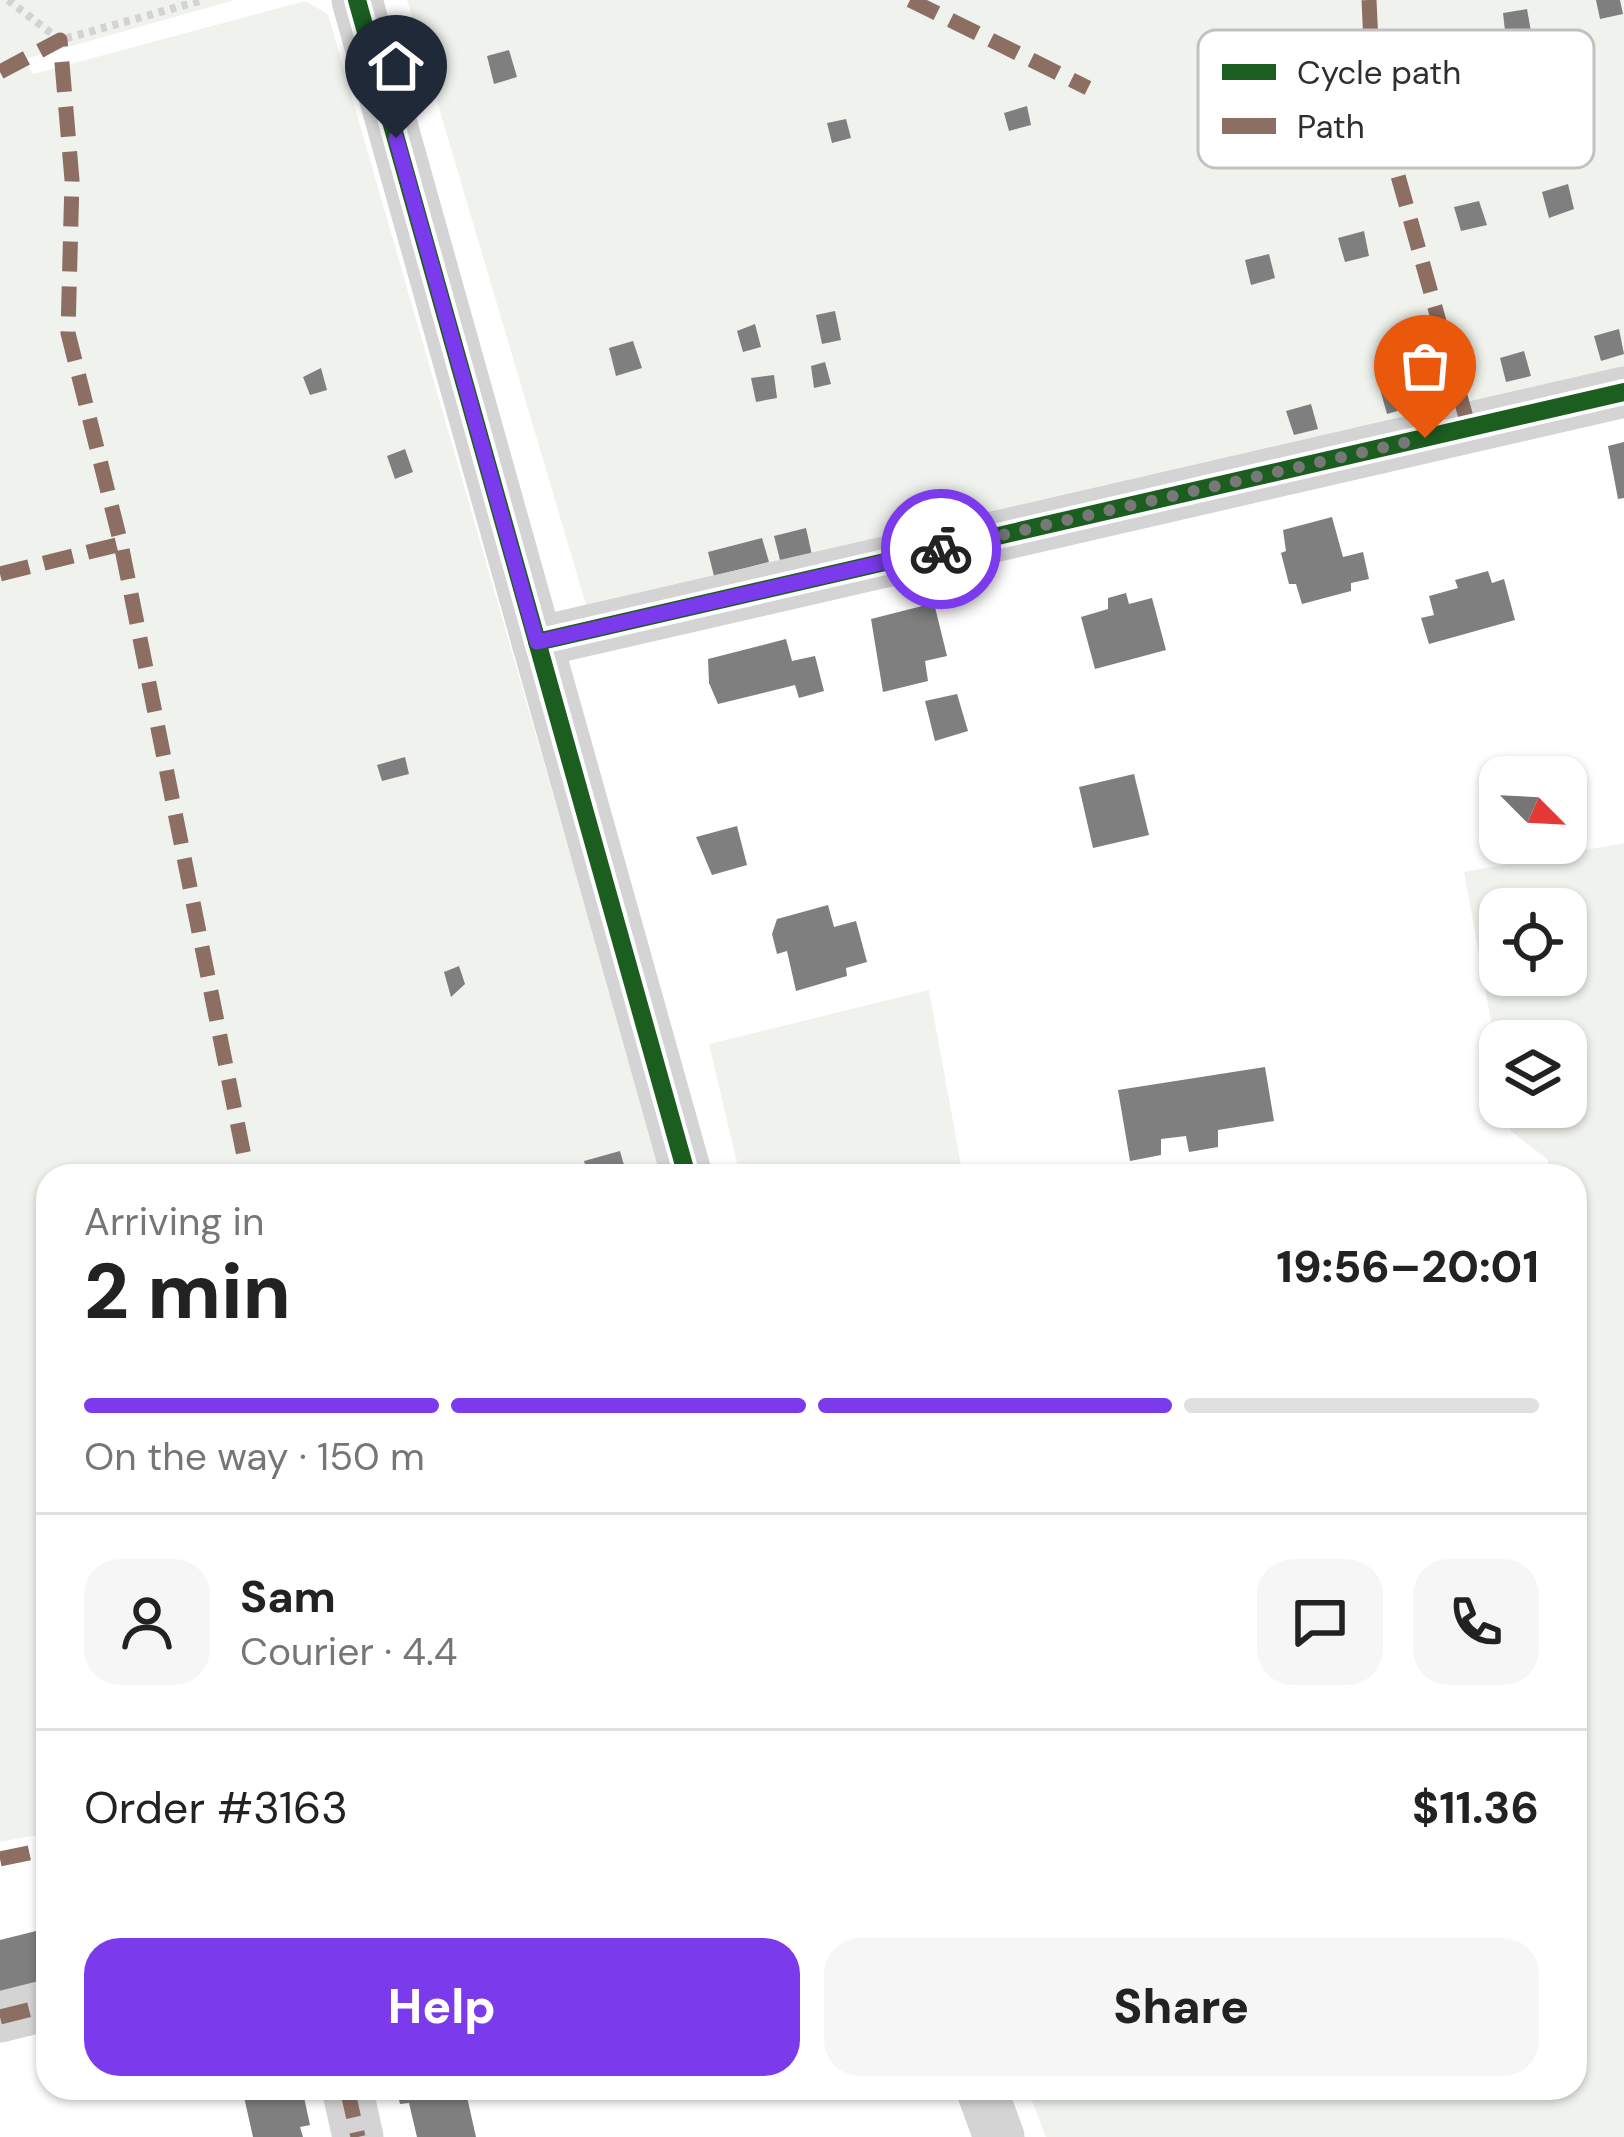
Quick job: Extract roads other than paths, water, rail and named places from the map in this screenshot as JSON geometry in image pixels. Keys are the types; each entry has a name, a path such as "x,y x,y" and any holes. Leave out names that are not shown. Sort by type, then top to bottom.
{"street":[{"path":"357,0 684,1164"},
{"path":"537,642 1624,392"},
{"path":"0,2017 36,2008"},
{"path":"350,2100 358,2137"},
{"path":"985,2100 999,2137"}]}
